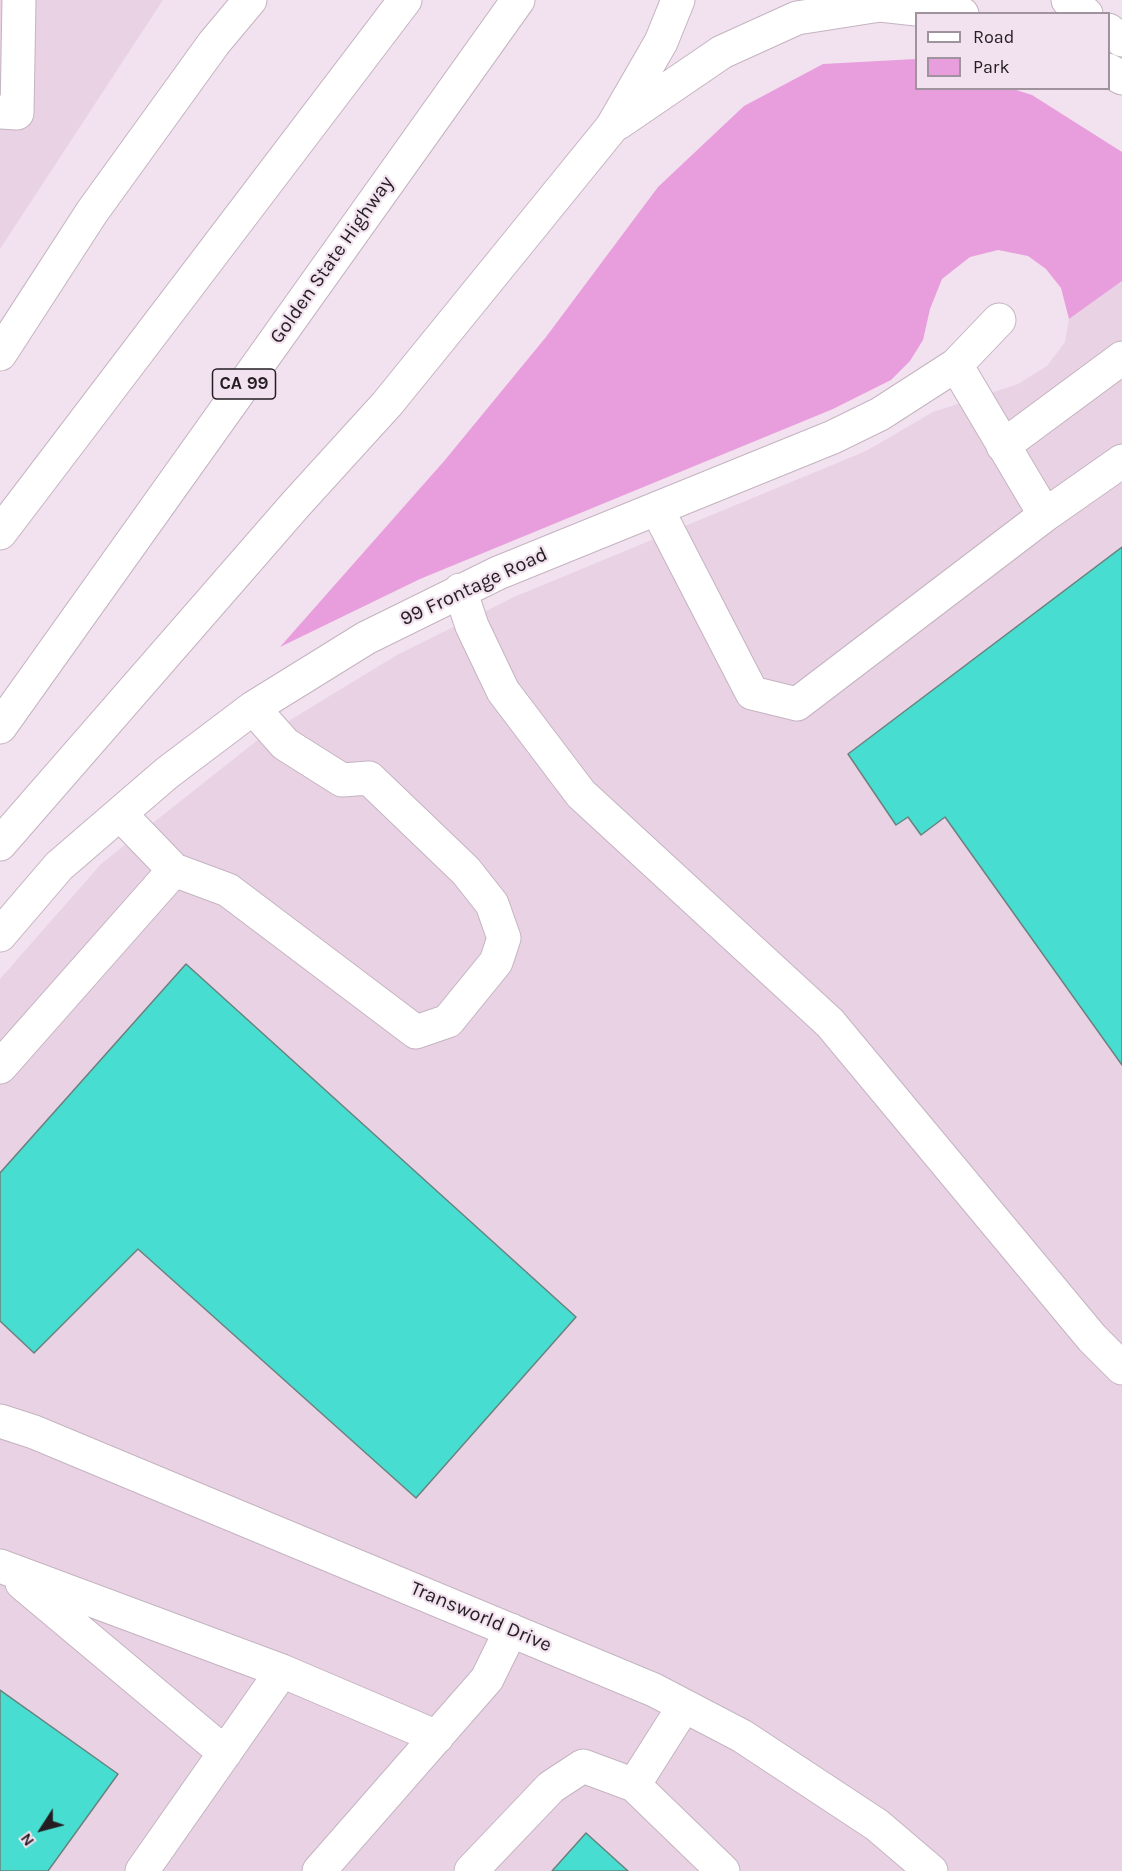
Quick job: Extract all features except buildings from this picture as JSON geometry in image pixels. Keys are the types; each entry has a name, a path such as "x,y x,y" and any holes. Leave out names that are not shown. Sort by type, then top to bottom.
{"main road":[{"path":"0,112 17,113 19,0"},
{"path":"0,354 92,212 214,43 241,0"},
{"path":"214,43 250,0"},
{"path":"0,533 405,0"},
{"name":"Golden State Highway","path":"0,727 519,0"},
{"path":"0,844 296,504 387,404 612,127 661,42 678,0"},
{"path":"1068,0 1083,12"},
{"path":"612,127 722,52 797,18 880,5 944,12"},
{"name":"99 Frontage Road","path":"0,935 59,866 167,773 253,708 366,638 460,590 852,428 909,398 956,365 999,320"},
{"path":"1003,446 1122,358"},
{"path":"956,365 1045,515"},
{"path":"657,509 752,693 797,704 1045,515 1122,461"},
{"path":"460,590 472,626 502,691 581,794 830,1023 1092,1338 1122,1368"},
{"path":"120,814 174,870 228,890 416,1032 448,1021 496,962 504,938 492,904 466,871 369,778 342,780 285,744 253,708"},
{"path":"0,1067 174,870"},
{"name":"Transworld Drive","path":"0,1421 34,1432 654,1690 742,1736 878,1825 931,1871"},
{"path":"2,1567 282,1671 437,1737"},
{"path":"2,1567 225,1753"},
{"path":"319,1871 487,1679 511,1630"},
{"path":"142,1871 282,1671"},
{"path":"634,1785 684,1706"},
{"path":"471,1871 551,1787 584,1766 634,1785 723,1871"}],"shaded area":[{"path":"0,0 163,0 0,249"},
{"path":"1122,281 1122,1871 0,1871 0,979 101,864 259,739 397,655 514,597 866,451 933,412 1018,384 1047,366 1065,342 1069,319"}],"green space":[{"path":"915,59 915,90 1016,90 1032,95 1122,152 1122,281 1069,319 1061,288 1046,269 1028,256 998,250 970,257 942,279 930,309 923,340 910,361 891,380 833,409 420,579 280,647 445,460 546,337 658,187 744,106 823,64"}]}
